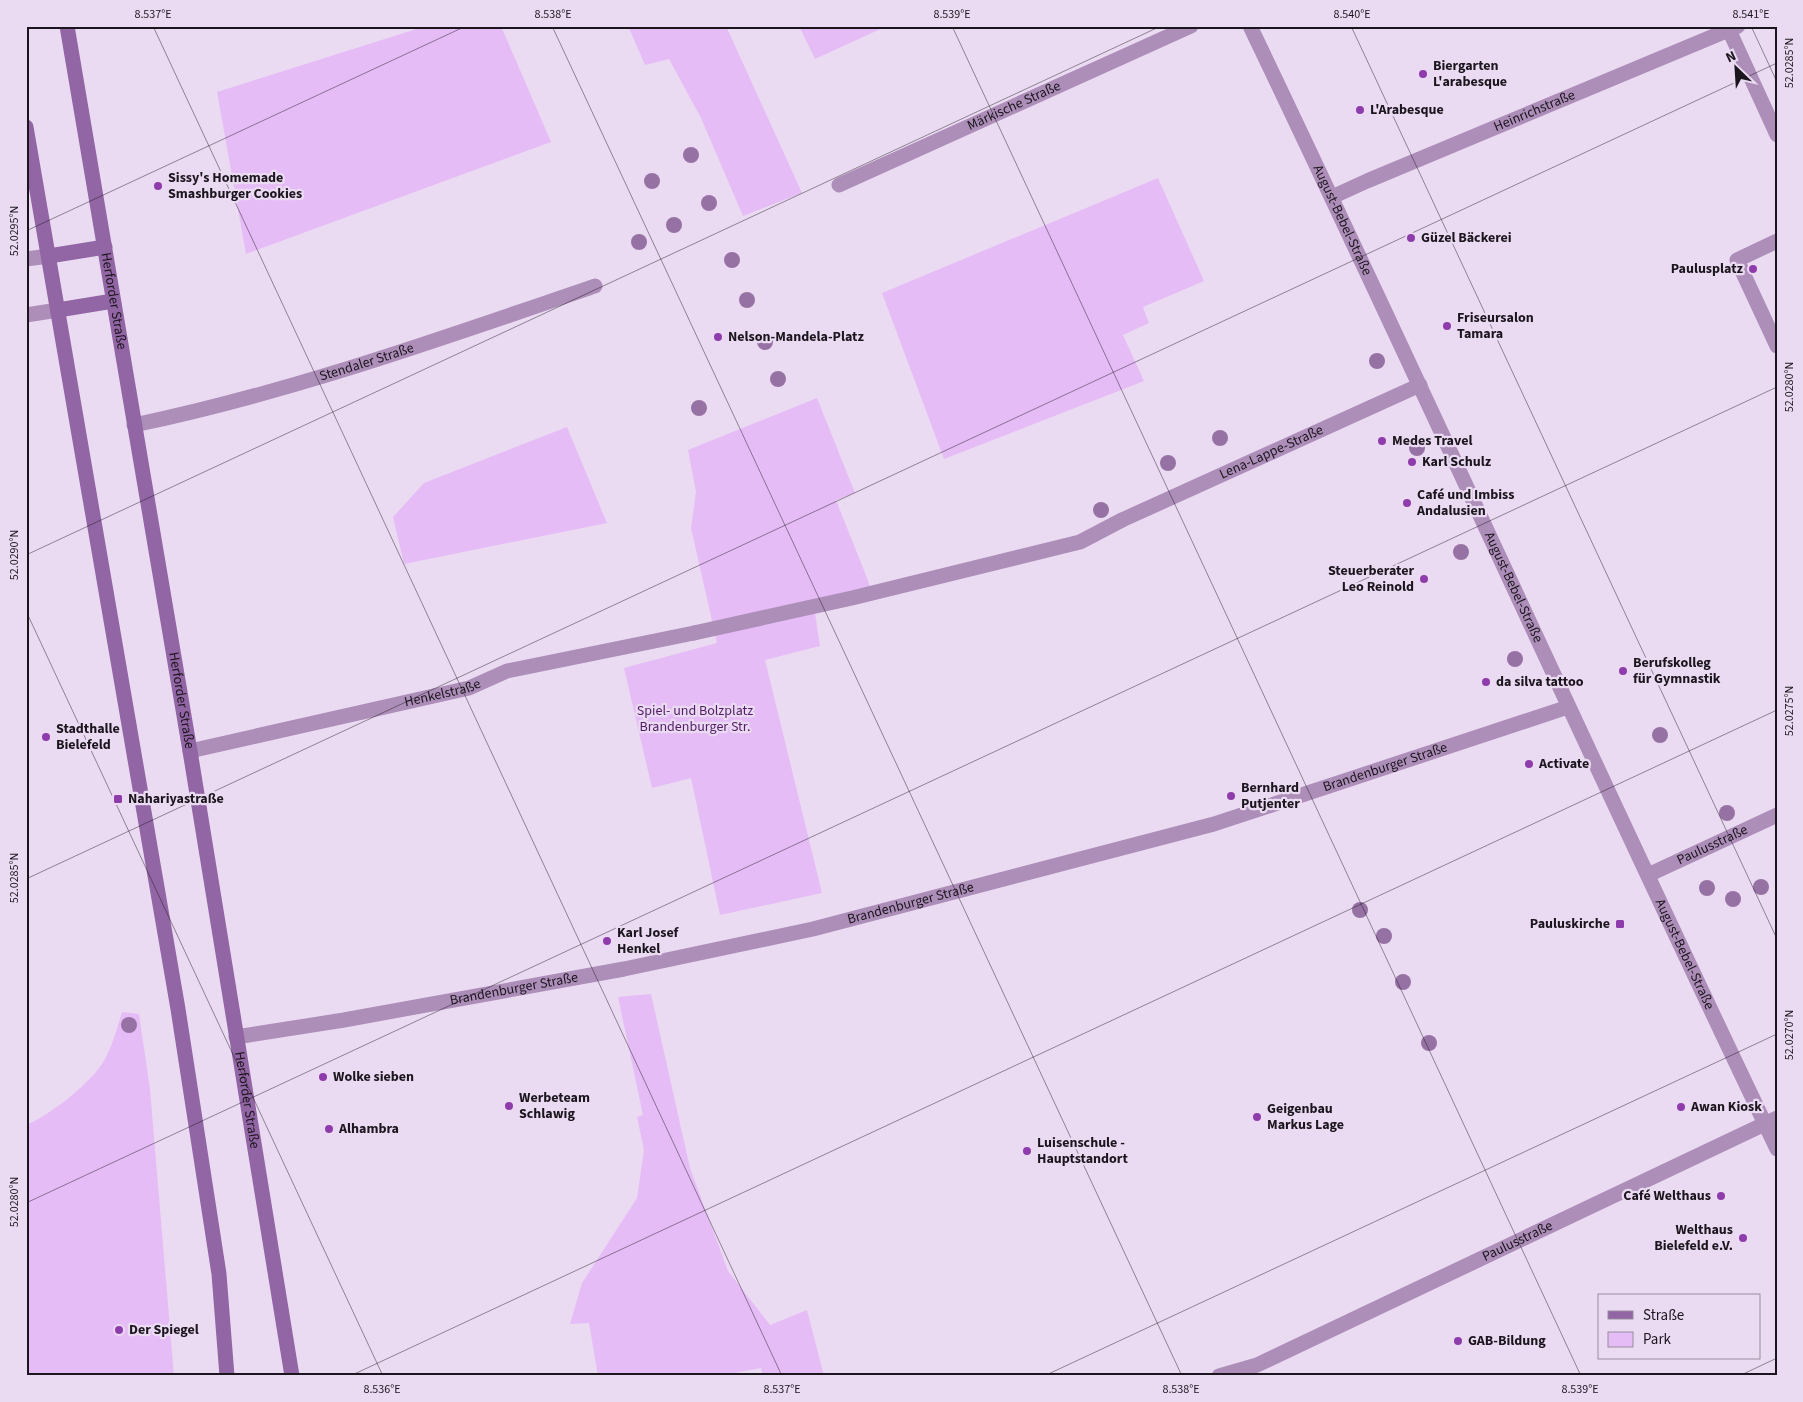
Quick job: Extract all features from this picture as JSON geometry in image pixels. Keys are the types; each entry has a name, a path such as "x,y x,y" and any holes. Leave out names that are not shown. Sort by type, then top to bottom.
{"street":[{"name":"Herforder Straße","path":"67,26 190,751 292,1376"},
{"name":"Märkische Straße","path":"839,185 1191,26"},
{"name":"August-Bebel-Straße","path":"1250,26 1420,385 1568,707 1648,875 1771,1121 1777,1149"},
{"path":"1733,28 1777,135"},
{"name":"Heinrichstraße","path":"1332,197 1733,28"},
{"path":"26,127 178,1009 219,1274 227,1376"},
{"path":"1777,242 1737,260 1777,346"},
{"path":"26,259 105,247"},
{"name":"Stendaler Straße","path":"134,426 284,388 388,357 596,286"},
{"path":"26,315 113,301"},
{"name":"Lena-Lappe-Straße","path":"694,633 852,598 1080,542 1122,520 1420,385"},
{"name":"Henkelstraße","path":"190,751 469,688 507,671 694,633"},
{"name":"Brandenburger Straße","path":"236,1037 344,1020 614,971 814,929 1214,824 1568,707"},
{"name":"Paulusstraße","path":"1648,875 1777,815"},
{"name":"Paulusstraße","path":"1242,1376 1259,1370 1771,1121"},
{"name":"Paulusstraße","path":"1220,1376 1259,1370"}],"green space":[{"path":"426,26 501,26 551,142 246,254 217,92"},
{"path":"628,26 726,26 802,193 743,216 701,118 669,59 645,65"},
{"path":"799,26 887,26 815,59"},
{"path":"1158,178 1204,281 1143,307 1149,323 1123,335 1144,381 944,459 882,293"},
{"name":"Spiel- und Bolzplatz Brandenburger Str.","path":"817,398 855,493 836,500 874,599 815,613 820,646 765,660 822,893 720,915 691,778 652,788 624,668 717,643 691,528 696,492 688,450"},
{"path":"567,427 607,523 404,564 393,517 424,483"},
{"path":"651,994 690,1168 728,1271 770,1325 807,1310 824,1376 763,1376 761,1368 718,1376 598,1376 589,1323 570,1324 582,1283 637,1198 644,1150 637,1117 643,1115 618,997"},
{"path":"122,1012 139,1014 150,1089 174,1376 26,1376 26,1125 64,1102 96,1072 109,1051"}],"place":[{"name":"Biergarten L'arabesque","path":"1423,74"},
{"name":"L'Arabesque","path":"1360,110"},
{"name":"Sissy's Homemade Smashburger Cookies","path":"158,186"},
{"name":"Güzel Bäckerei","path":"1411,238"},
{"name":"Paulusplatz","path":"1753,269"},
{"name":"Friseursalon Tamara","path":"1447,326"},
{"name":"Nelson-Mandela-Platz","path":"718,337"},
{"name":"Medes Travel","path":"1382,441"},
{"name":"Karl Schulz","path":"1412,462"},
{"name":"Café und Imbiss Andalusien","path":"1407,503"},
{"name":"Steuerberater Leo Reinold","path":"1424,579"},
{"name":"Berufskolleg für Gymnastik","path":"1623,671"},
{"name":"da silva tattoo","path":"1486,682"},
{"name":"Stadthalle Bielefeld","path":"46,737"},
{"name":"Activate","path":"1529,764"},
{"name":"Bernhard Putjenter","path":"1231,796"},
{"name":"Nahariyastraße","path":"118,799"},
{"name":"Pauluskirche","path":"1620,924"},
{"name":"Karl Josef Henkel","path":"607,941"},
{"name":"Wolke sieben","path":"323,1077"},
{"name":"Werbeteam Schlawig","path":"509,1106"},
{"name":"Awan Kiosk","path":"1681,1107"},
{"name":"Geigenbau Markus Lage","path":"1257,1117"},
{"name":"Alhambra","path":"329,1129"},
{"name":"Luisenschule - Hauptstandort","path":"1027,1151"},
{"name":"Café Welthaus","path":"1721,1196"},
{"name":"Welthaus Bielefeld e.V.","path":"1743,1238"},
{"name":"Der Spiegel","path":"119,1330"},
{"name":"GAB-Bildung","path":"1458,1341"}]}
